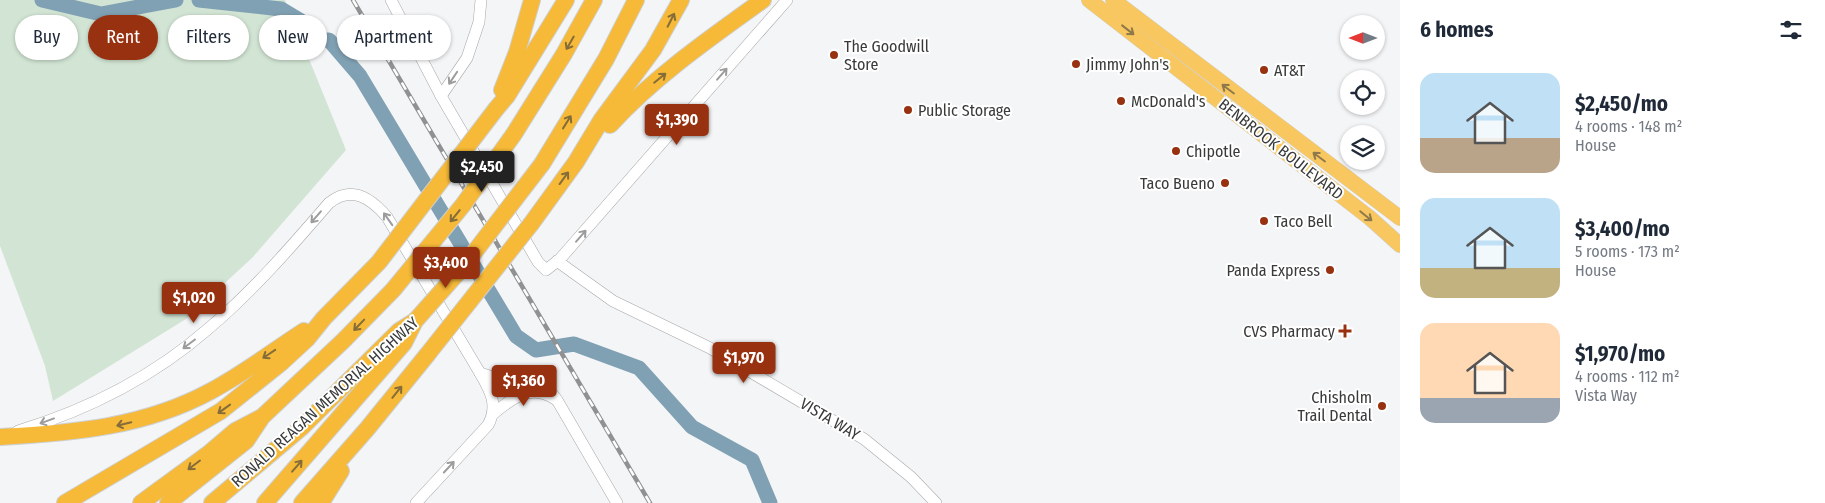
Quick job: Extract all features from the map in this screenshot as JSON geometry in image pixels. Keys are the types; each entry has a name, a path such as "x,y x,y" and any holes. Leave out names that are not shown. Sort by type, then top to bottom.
{"highway":[{"path":"496,109 517,52 532,0"},
{"path":"57,503 70,500 222,411 281,363 307,339 324,318 379,262 508,96 566,0"},
{"name":"RONALD REAGAN MEMORIAL HIGHWAY","path":"168,503 246,440 262,417 343,341 393,290 463,204 514,134 564,54 594,0"},
{"name":"RONALD REAGAN MEMORIAL HIGHWAY","path":"212,503 301,428 399,331 416,321 463,267 542,164 606,59 636,0"},
{"path":"302,503 367,429 531,224 576,162 602,120 653,50 681,0"},
{"path":"576,162 633,100 763,0"},
{"name":"BENBROOK BOULEVARD","path":"1089,0 1188,67 1400,218"},
{"name":"BENBROOK BOULEVARD","path":"1113,0 1188,67 1370,218 1400,246"},
{"path":"0,437 67,434 139,420 168,411 211,391 324,318"},
{"path":"265,503 404,343 416,321"},
{"path":"141,503 208,454 235,431 262,417"},
{"path":"321,503 367,429"}],"street":[{"path":"391,0 441,96 538,262 546,270 557,261 786,0"},
{"path":"441,96 467,58 479,22 481,0"},
{"path":"0,437 46,422 80,408 118,390 167,360 208,329 247,294 329,202 340,196 352,193 370,200 387,217 480,373 493,400 493,414 488,425 416,503"},
{"name":"VISTA WAY","path":"557,261 613,301 710,348 864,439 911,477 936,503"},
{"path":"480,373 502,380 528,377 538,378 547,386 617,503"},
{"path":"493,414 514,397 528,392 546,394 557,400"}],"green space":[{"path":"0,0 285,0 291,15 259,15 259,60 309,60 346,150 253,257 186,319 53,401 45,366 0,246"}],"waterway":[{"path":"42,0 101,14 176,0"},
{"path":"199,0 281,9 301,21 315,40 329,40 360,76 516,336 536,350 574,344 639,368 692,427 752,460 770,503"}],"railway":[{"path":"353,0 650,503"}],"place":[{"name":"The Goodwill Store","path":"834,55"},
{"name":"Jimmy John's","path":"1076,64"},
{"name":"AT&T","path":"1264,70"},
{"name":"McDonald's","path":"1121,101"},
{"name":"Public Storage","path":"908,110"},
{"name":"Chipotle","path":"1176,151"},
{"name":"Taco Bueno","path":"1225,183"},
{"name":"Taco Bell","path":"1264,221"},
{"name":"Panda Express","path":"1330,270"},
{"name":"CVS Pharmacy","path":"1345,331"},
{"name":"Chisholm Trail Dental","path":"1382,406"}]}
